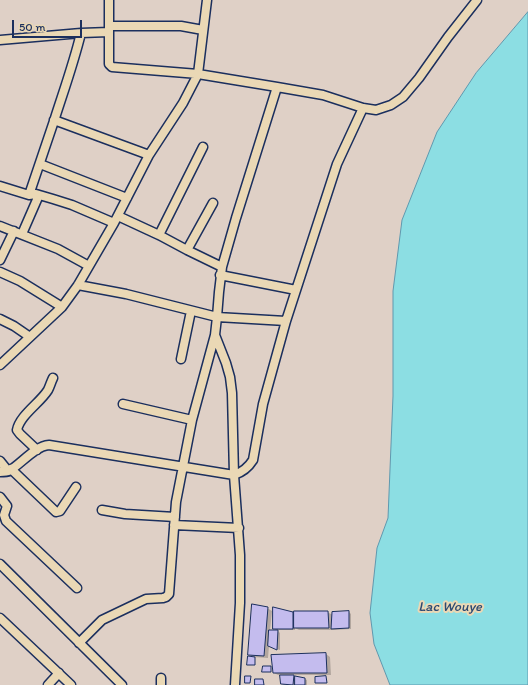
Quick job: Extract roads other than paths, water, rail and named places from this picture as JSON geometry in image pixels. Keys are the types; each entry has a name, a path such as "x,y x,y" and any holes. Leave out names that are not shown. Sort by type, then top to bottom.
{"street":[{"path":"109,0 109,64 112,67 198,74 323,95 363,108 376,110 385,107 403,97 477,0"},
{"path":"0,365 62,307 78,285 116,220 150,155 183,103 198,74 207,0"},
{"path":"0,40 82,33 109,29 182,26 203,30"},
{"path":"29,195 68,83 82,33"},
{"path":"79,643 102,620 146,599 163,598 169,594 176,502 192,420 215,335 221,271 238,211 277,87"},
{"path":"6,471 44,445 234,475 249,467 253,460 263,404 286,321 337,164 363,108"},
{"path":"54,120 150,155"},
{"path":"159,235 203,147"},
{"path":"40,164 127,198"},
{"path":"0,186 29,195 36,194 72,205 159,235 221,271 296,290"},
{"path":"0,260 18,233 39,195"},
{"path":"187,250 213,203"},
{"path":"0,226 58,248 89,266"},
{"path":"0,272 20,281 62,307"},
{"path":"78,285 126,294 217,317 286,321"},
{"path":"181,359 191,311"},
{"path":"0,319 14,326 30,337"},
{"path":"215,335 226,363 232,393 234,475 240,555 240,603 235,685"},
{"path":"37,450 20,434 17,430 18,425 49,388 53,378"},
{"path":"123,404 192,420"},
{"path":"0,461 6,471 56,512 60,511 76,487"},
{"path":"0,497 7,506 4,515 6,521 77,588"},
{"path":"102,510 174,521 238,528"},
{"path":"0,564 122,685"},
{"path":"0,618 71,685"},
{"path":"48,685 59,673"}],"water":[{"name":"Lac Wouye","path":"528,12 528,685 390,685 374,644 370,613 377,548 388,518 393,396 393,291 402,220 437,132 476,73"}]}
